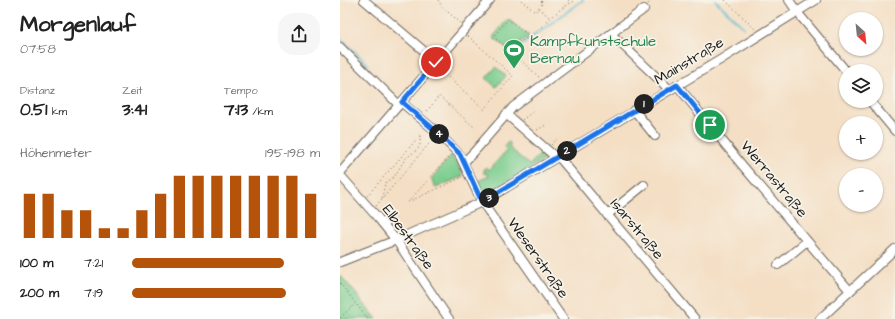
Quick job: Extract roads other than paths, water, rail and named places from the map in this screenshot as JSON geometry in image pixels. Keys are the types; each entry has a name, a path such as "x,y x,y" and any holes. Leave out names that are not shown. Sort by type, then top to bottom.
{"street":[{"path":"364,0 435,64"},
{"path":"340,174 490,0"},
{"path":"789,0 797,12 840,64"},
{"name":"Mainstraße","path":"340,262 396,240 482,202 634,110 670,90 816,0"},
{"path":"464,162 513,107 644,10"},
{"path":"611,34 670,90"},
{"name":"Weserstraße","path":"340,47 400,103 429,125 455,150 464,162 482,202 563,319"},
{"name":"Werrastraße","path":"677,85 850,291"},
{"path":"876,108 895,131"},
{"path":"634,110 655,136"},
{"name":"Isarstraße","path":"506,114 557,157 695,319"},
{"name":"Elbestraße","path":"340,174 396,240 449,319"},
{"path":"607,215 644,185"},
{"path":"778,264 807,241"},
{"path":"820,319 895,249"}],"waterway":[{"path":"519,47 583,0"},
{"path":"715,0 744,28"},
{"path":"340,39 368,65"}],"place":[{"name":"Kampfkunstschule Bernau","path":"514,70"}]}
